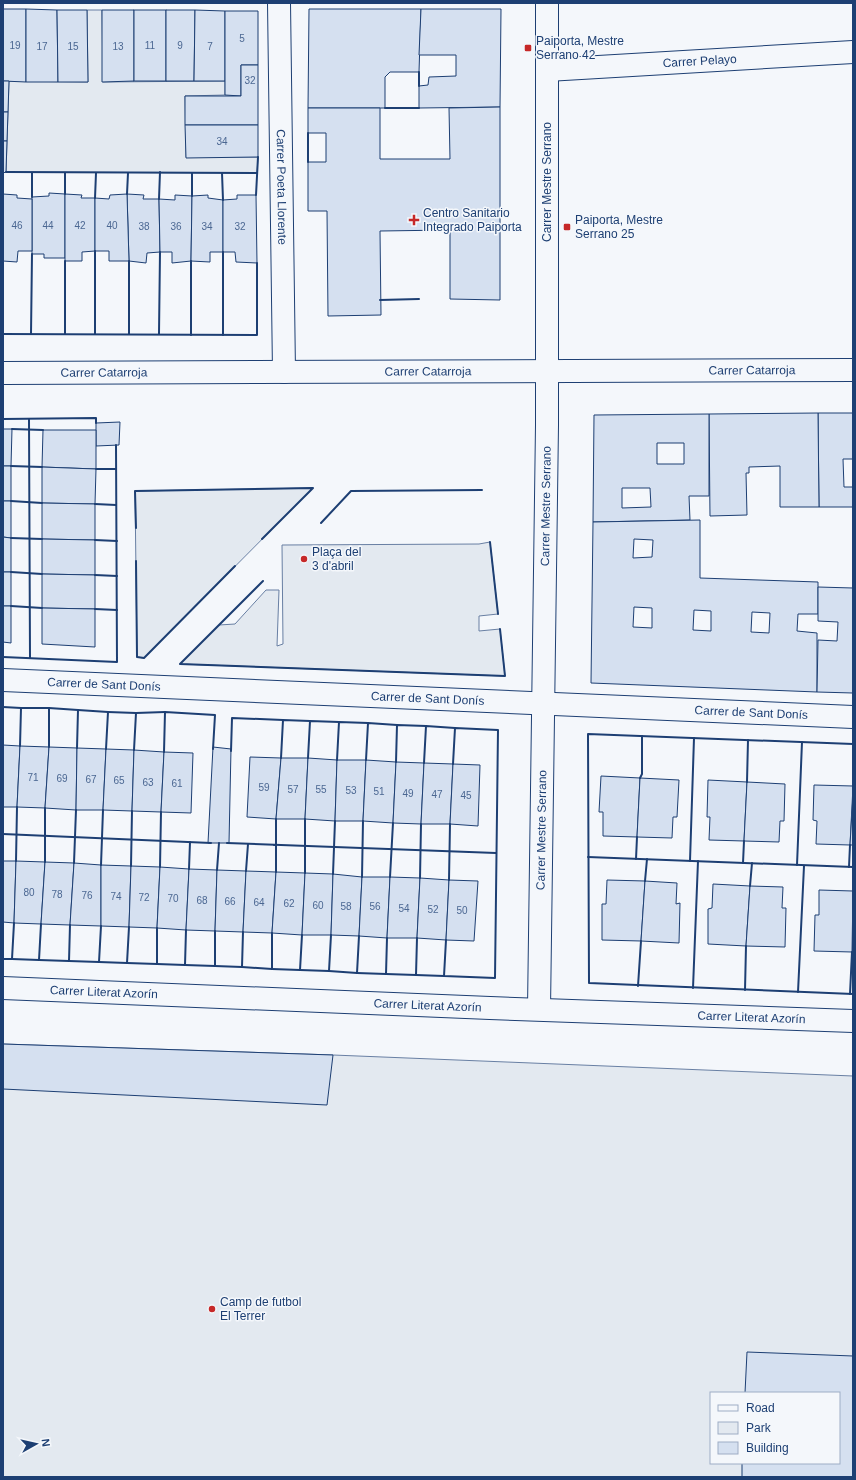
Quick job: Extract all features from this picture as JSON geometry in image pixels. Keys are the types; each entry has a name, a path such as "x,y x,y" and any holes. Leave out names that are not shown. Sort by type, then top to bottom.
{"street":[{"name":"Carrer Poeta Llorente","path":"279,3 284,372"},
{"name":"Carrer Mestre Serrano","path":"539,1009 547,372 547,3"},
{"name":"Carrer Pelayo","path":"547,70 853,52"},
{"name":"Carrer Catarroja","path":"3,373 853,370"},
{"name":"Carrer de Sant Donís","path":"3,680 853,717"},
{"name":"Carrer Literat Azorín","path":"3,988 853,1020"}],"green space":[{"path":"87,10 102,10 103,82 225,81 225,95 185,96 186,157 258,157 257,173 6,172 9,81 88,82"},
{"path":"313,488 144,658 137,657 135,491"},
{"path":"490,542 498,614 479,616 479,631 500,629 505,676 180,664 219,625 235,624 266,590 279,590 277,646 283,644 282,545 479,544"},
{"path":"3,1044 333,1055 853,1076 853,1477 3,1477"}],"building":[{"path":"3,9 26,9 26,82 3,81"},
{"path":"26,9 57,10 58,82 26,82"},
{"path":"309,9 421,9 419,72 390,72 385,77 385,108 308,108"},
{"path":"421,9 501,9 500,107 419,108 419,86 428,85 429,77 456,76 456,55 419,55"},
{"path":"57,10 87,10 88,82 58,82"},
{"path":"102,10 134,10 134,81 102,82"},
{"path":"134,10 166,10 166,81 134,81"},
{"path":"166,10 195,10 194,81 166,81"},
{"path":"195,10 225,11 225,81 194,81"},
{"path":"225,11 258,11 258,65 241,65 241,96 225,95"},
{"path":"241,65 258,65 258,125 185,125 185,96 241,96"},
{"path":"3,81 9,81 8,112 3,112"},
{"name":"Centro Sanitario Integrado Paiporta","path":"500,107 500,300 450,299 450,230 380,231 381,315 328,316 327,211 308,211 308,162 326,162 326,133 308,133 308,108 380,108 380,159 450,159 449,108"},
{"path":"3,112 8,112 7,141 3,141"},
{"path":"185,125 258,125 258,157 186,158"},
{"path":"3,141 7,141 6,172 3,173"},
{"path":"49,193 65,194 65,258 44,258 44,254 32,254 32,197 49,196"},
{"path":"3,194 17,195 17,198 32,199 32,251 18,251 17,262 3,261"},
{"path":"65,194 82,195 81,198 95,198 95,251 82,252 82,261 65,261"},
{"path":"127,194 144,195 143,199 159,199 160,252 147,253 146,263 129,261"},
{"path":"127,194 129,261 109,261 109,251 95,251 95,198 109,199 110,195"},
{"path":"175,195 192,196 191,261 172,263 172,252 160,252 159,199 175,200"},
{"path":"208,195 208,198 223,200 223,252 210,252 210,262 191,261 192,196"},
{"path":"237,195 256,195 257,263 236,262 235,252 223,252 223,200 237,199"},
{"path":"818,413 853,413 853,459 843,459 844,487 853,487 853,507 819,507"},
{"path":"818,413 819,507 780,507 780,466 749,467 749,473 746,473 747,515 710,516 709,414"},
{"path":"709,414 709,496 689,496 690,520 593,522 594,415","holes":["657,443 684,443 684,464 657,464","622,488 650,488 651,507 622,508"]},
{"path":"120,422 119,445 96,446 96,423"},
{"path":"3,429 12,429 11,466 3,466"},
{"path":"43,430 96,430 96,469 42,467"},
{"path":"3,466 11,466 11,501 3,501"},
{"path":"42,467 96,469 95,504 42,503"},
{"path":"3,501 11,501 11,538 3,537"},
{"path":"42,503 95,504 95,540 42,539"},
{"path":"700,520 700,578 818,582 818,614 798,614 797,631 817,633 817,692 591,683 593,522","holes":["634,539 653,540 652,557 633,558","634,607 652,608 652,628 633,627","694,610 711,611 711,631 693,630","752,612 770,613 769,633 751,632"]},
{"path":"3,537 11,538 11,572 3,572"},
{"path":"42,539 95,540 95,575 42,574"},
{"path":"3,572 11,572 11,606 3,606"},
{"path":"42,574 95,575 95,609 42,608"},
{"path":"818,587 853,588 853,693 817,692 818,640 837,641 838,622 818,621"},
{"path":"3,606 11,606 11,643 3,642"},
{"path":"42,608 95,609 95,647 42,644"},
{"path":"3,745 20,746 17,807 3,807"},
{"path":"20,746 49,747 45,808 17,807"},
{"path":"49,747 77,748 76,810 45,808"},
{"path":"213,747 231,749 229,843 208,843"},
{"path":"77,748 106,749 103,810 76,810"},
{"path":"106,749 134,750 132,811 103,810"},
{"path":"134,750 164,752 161,812 132,811"},
{"path":"164,752 193,753 191,813 161,812"},
{"path":"250,757 281,758 276,819 247,817"},
{"path":"281,758 308,758 305,819 276,819"},
{"path":"308,758 337,760 335,821 305,819"},
{"path":"337,760 366,760 363,821 335,821"},
{"path":"366,760 396,762 393,823 363,821"},
{"path":"396,762 424,763 421,824 393,823"},
{"path":"424,763 453,764 450,824 421,824"},
{"path":"453,764 480,765 478,826 450,824"},
{"path":"601,776 640,778 637,837 603,836 603,812 599,812"},
{"path":"640,778 679,780 677,817 673,817 672,838 637,837"},
{"path":"708,780 747,782 744,841 709,840 710,817 707,817"},
{"path":"747,782 785,784 784,821 780,821 779,842 744,841"},
{"path":"814,785 853,786 850,845 816,844 817,821 813,820"},
{"path":"853,795 853,845 850,845"},
{"path":"3,861 16,861 14,923 3,922"},
{"path":"16,861 45,862 41,924 14,923"},
{"path":"45,862 74,863 70,925 41,924"},
{"path":"74,863 101,865 101,926 70,925"},
{"path":"101,865 131,866 129,927 101,926"},
{"path":"131,866 160,867 157,928 129,927"},
{"path":"160,867 189,869 186,930 157,928"},
{"path":"189,869 217,870 215,931 186,930"},
{"path":"217,870 246,871 243,932 215,931"},
{"path":"246,871 276,872 272,933 243,932"},
{"path":"276,872 305,873 302,935 272,933"},
{"path":"305,873 333,874 331,935 302,935"},
{"path":"333,874 362,877 359,936 331,935"},
{"path":"362,877 390,877 387,938 359,936"},
{"path":"390,877 420,878 417,938 387,938"},
{"path":"420,878 449,880 446,940 417,938"},
{"path":"449,880 478,881 474,941 446,940"},
{"path":"607,880 645,881 641,941 602,940 602,904 606,904"},
{"path":"645,881 677,883 676,904 680,903 679,943 641,941"},
{"path":"713,884 750,886 746,946 708,944 708,909 712,908"},
{"path":"750,886 783,887 782,908 786,908 785,947 746,946"},
{"path":"819,890 853,891 852,952 814,951 815,915 819,915"},
{"path":"3,1044 333,1055 327,1105 3,1089"},
{"path":"747,1352 853,1356 853,1477 742,1477 742,1464 840,1464 840,1392 745,1392"}],"wall":[{"path":"419,72 419,86"},
{"path":"385,108 419,108"},
{"path":"308,133 308,162"},
{"path":"256,195 258,157"},
{"path":"6,172 257,173"},
{"path":"159,199 160,172"},
{"path":"32,173 32,197"},
{"path":"65,173 65,194"},
{"path":"95,198 96,173"},
{"path":"127,194 128,173"},
{"path":"192,173 192,196"},
{"path":"222,173 223,200"},
{"path":"95,251 95,334"},
{"path":"159,334 160,252"},
{"path":"223,252 223,335"},
{"path":"31,334 32,254"},
{"path":"65,261 65,334"},
{"path":"129,261 129,334"},
{"path":"191,261 191,335"},
{"path":"3,334 257,335 257,263"},
{"path":"380,300 419,299"},
{"path":"3,419 96,418 96,423"},
{"path":"29,419 30,658"},
{"path":"12,429 43,430"},
{"path":"3,657 117,662 116,445"},
{"path":"11,466 42,467"},
{"path":"96,469 116,469"},
{"path":"136,528 135,491 313,488 262,539"},
{"path":"321,523 351,491 482,490"},
{"path":"11,501 42,503"},
{"path":"95,504 116,505"},
{"path":"11,538 42,539"},
{"path":"95,540 117,541"},
{"path":"490,542 498,614"},
{"path":"136,561 137,657 144,658 235,566"},
{"path":"11,572 42,574"},
{"path":"95,575 117,576"},
{"path":"263,581 180,664 505,676 500,629"},
{"path":"11,606 42,608"},
{"path":"95,609 117,610"},
{"path":"3,707 21,708 20,746"},
{"path":"21,708 49,708 49,747"},
{"path":"49,708 78,710 77,748"},
{"path":"78,710 108,712 106,749"},
{"path":"108,712 136,713 134,750"},
{"path":"136,713 165,712"},
{"path":"164,752 165,712 215,715 213,749"},
{"path":"231,751 232,718 283,720"},
{"path":"281,758 283,720 310,721"},
{"path":"308,758 310,721 339,722"},
{"path":"337,760 339,722 368,723"},
{"path":"366,760 368,723 397,725"},
{"path":"396,762 397,725 426,726"},
{"path":"424,763 426,726 455,728"},
{"path":"446,940 444,976 495,978 498,730 455,728 453,764"},
{"path":"853,744 588,734 589,983 853,994"},
{"path":"640,778 642,774 642,736"},
{"path":"690,861 694,738"},
{"path":"747,782 748,740"},
{"path":"797,865 802,742"},
{"path":"853,766 853,785"},
{"path":"16,861 17,807"},
{"path":"45,808 45,862"},
{"path":"74,863 76,810"},
{"path":"101,865 103,810"},
{"path":"131,866 132,811"},
{"path":"160,867 161,812"},
{"path":"274,845 276,845 276,819"},
{"path":"305,819 305,873"},
{"path":"333,874 335,821"},
{"path":"362,877 363,821"},
{"path":"390,877 393,823"},
{"path":"420,878 421,824"},
{"path":"449,880 450,824"},
{"path":"3,834 211,843"},
{"path":"636,859 637,837"},
{"path":"743,863 744,841"},
{"path":"189,869 190,842"},
{"path":"217,870 219,843"},
{"path":"227,843 496,853"},
{"path":"246,871 248,844"},
{"path":"276,845 276,872"},
{"path":"849,867 850,845"},
{"path":"588,857 853,867"},
{"path":"645,881 647,859"},
{"path":"693,988 698,861"},
{"path":"750,886 752,863"},
{"path":"798,992 804,866"},
{"path":"3,959 12,959 14,923"},
{"path":"12,959 39,960 41,924"},
{"path":"39,960 69,961 70,925"},
{"path":"69,961 99,962 101,926"},
{"path":"99,962 127,963 129,927"},
{"path":"127,963 157,964 157,928"},
{"path":"157,964 185,965 186,930"},
{"path":"185,965 215,966 215,931"},
{"path":"215,966 242,967 243,932"},
{"path":"242,967 272,969 272,933"},
{"path":"272,969 300,970 302,935"},
{"path":"300,970 329,971 331,935"},
{"path":"329,971 357,973 359,936"},
{"path":"357,973 386,974 387,938"},
{"path":"386,974 416,975 417,938"},
{"path":"638,986 641,941"},
{"path":"745,990 746,946"},
{"path":"850,994 852,952"},
{"path":"416,975 444,976"}],"place":[{"name":"Paiporta, Mestre Serrano 42","path":"528,48"},
{"name":"Centro Sanitario Integrado Paiporta","path":"414,220"},
{"name":"Paiporta, Mestre Serrano 25","path":"567,227"},
{"name":"Plaça del 3 d'abril","path":"304,559"},
{"name":"Camp de futbol El Terrer","path":"212,1309"}]}
